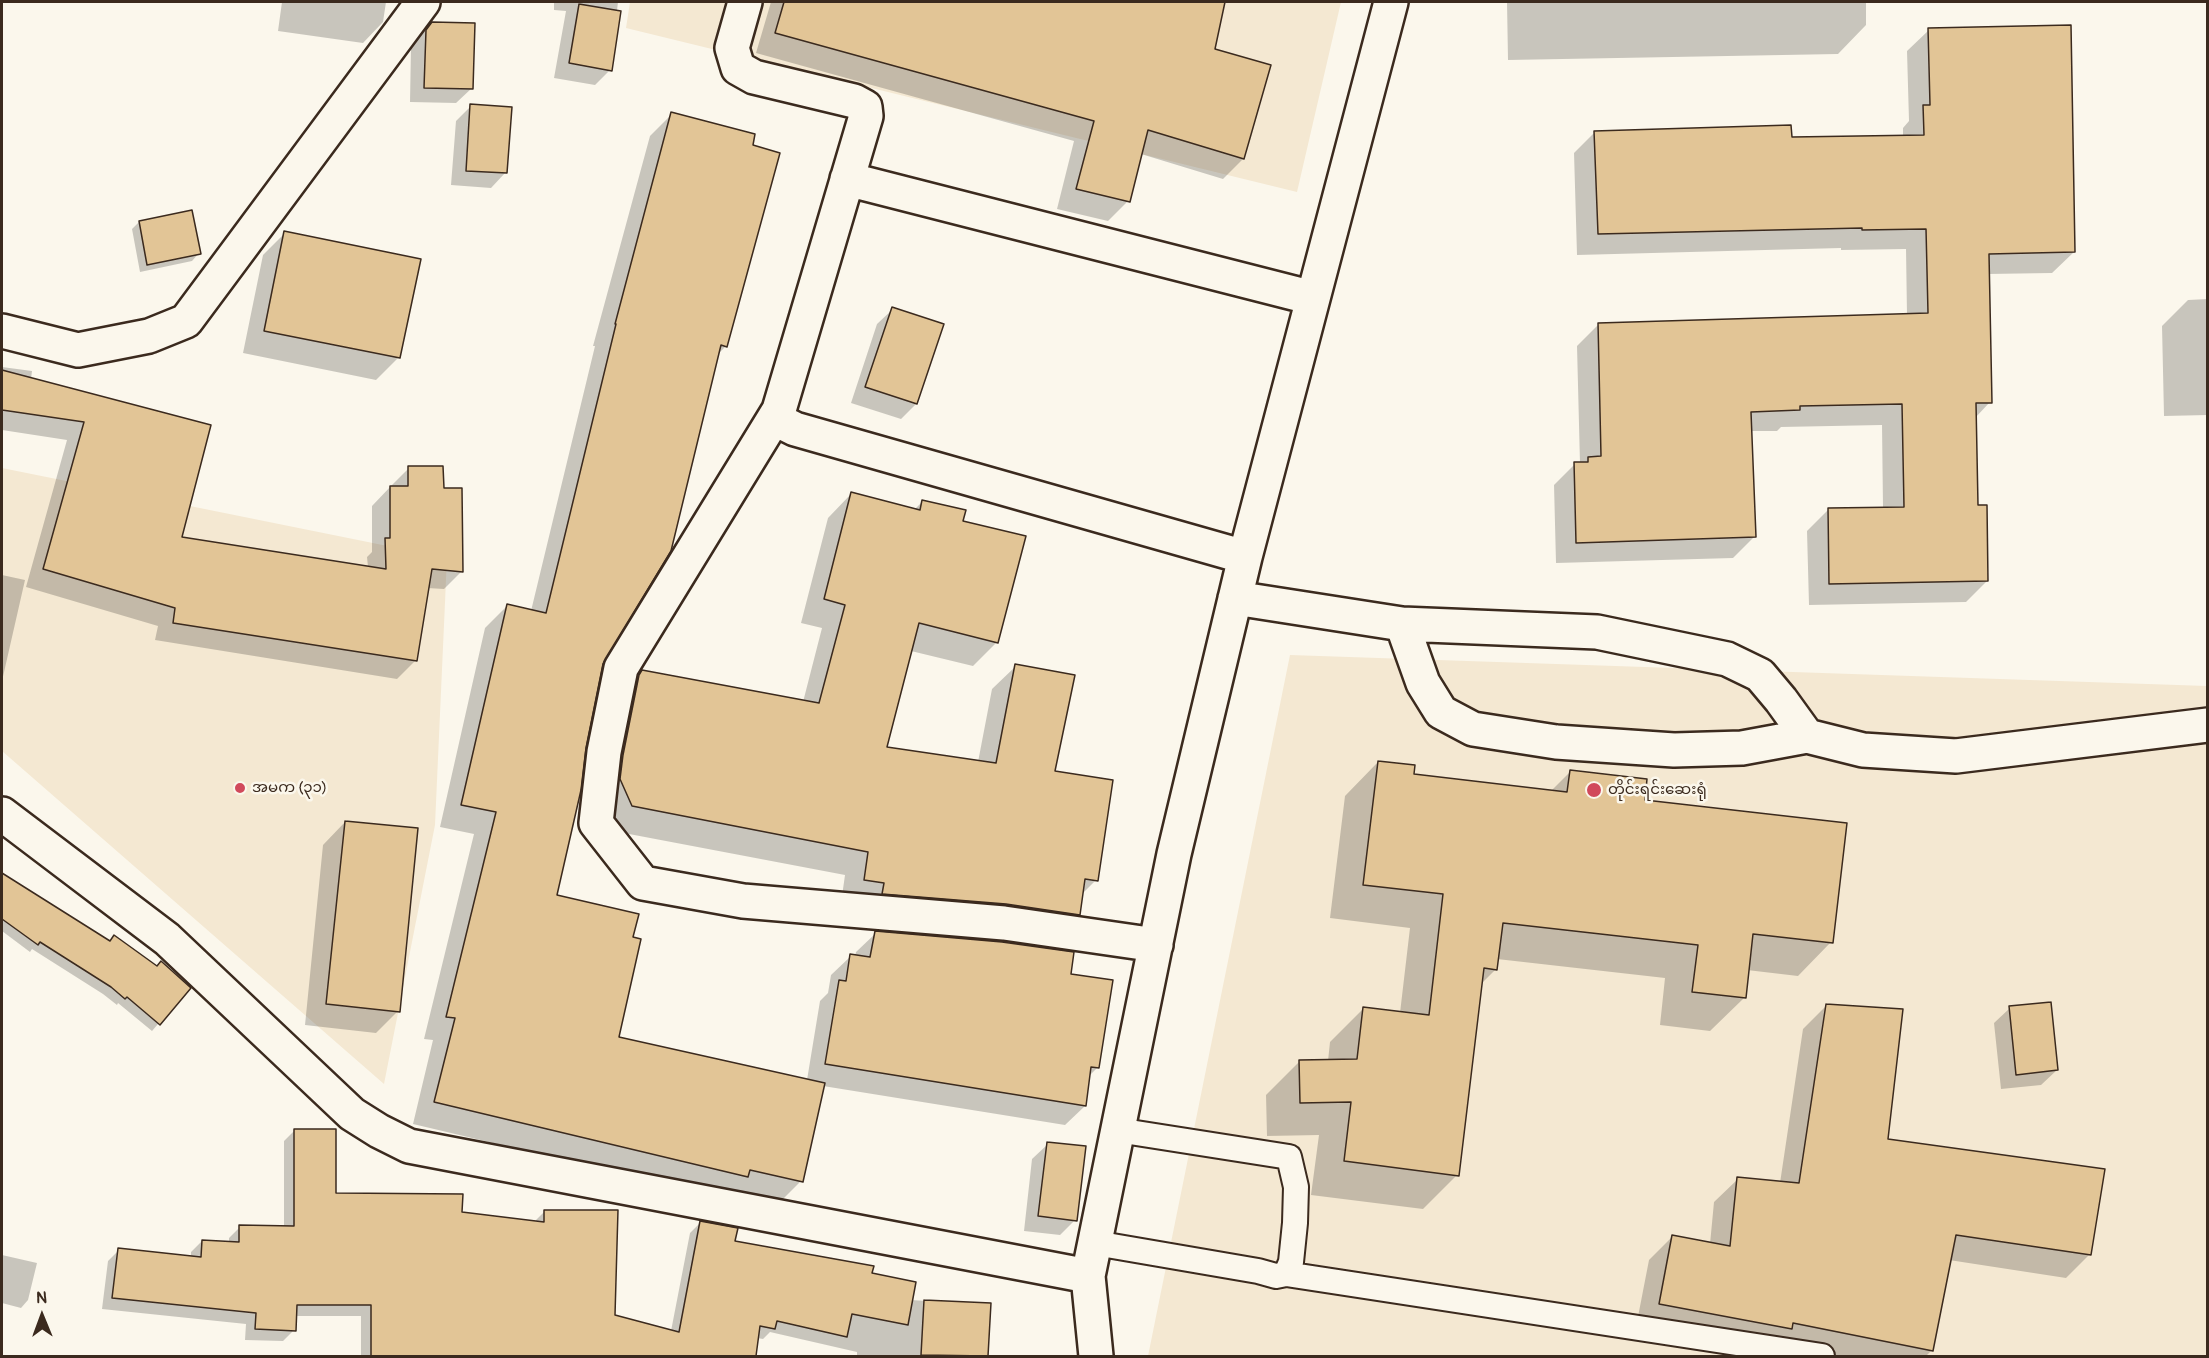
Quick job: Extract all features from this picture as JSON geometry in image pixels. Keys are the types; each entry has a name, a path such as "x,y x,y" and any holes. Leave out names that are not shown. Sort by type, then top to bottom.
{"street":[{"path":"2,331 78,350 149,336 186,321 423,2"},
{"path":"745,2 732,48 738,68 754,77 854,101 865,107 866,116 779,410 621,668 604,752 596,823 643,883 743,901 1004,923 1156,945"},
{"path":"1096,1356 1088,1276 1174,854 1245,557 1391,2"},
{"path":"847,180 1313,298"},
{"path":"779,410 782,422 795,429 1245,557"},
{"path":"1235,598 1402,624 1597,632 1727,659 1760,675 1807,736"},
{"path":"1402,624 1423,683 1441,712 1473,729 1556,742 1674,750 1742,748 1807,736 1863,750 1956,756 2208,725"},
{"path":"2,814 167,939 352,1114 409,1146 1088,1276"}],"lane":[{"path":"1117,1130 1289,1157 1296,1187 1291,1262 1286,1274"},
{"path":"1095,1243 1276,1276 1286,1274 1822,1356"}],"shaded area":[{"path":"630,2 1341,2 1297,192 626,28"},
{"name":"အမက (၃၁)","path":"2,468 447,558 435,825 384,1084 2,751"},
{"path":"1290,655 2207,686 2207,1356 1148,1356"}],"building":[{"path":"784,2 1225,2 1215,49 1271,65 1244,159 1148,130 1130,202 1076,189 1094,121 775,33"},
{"path":"579,4 621,11 612,71 569,63"},
{"path":"432,22 475,23 473,89 424,88 426,30"},
{"path":"2071,25 2075,252 1989,254 1992,403 1976,403 1978,505 1987,505 1988,581 1829,584 1828,508 1904,507 1902,404 1800,406 1800,410 1751,412 1756,537 1576,543 1574,462 1588,462 1588,457 1601,456 1598,323 1928,313 1926,229 1862,230 1862,228 1598,234 1594,131 1791,125 1792,137 1924,135 1923,105 1930,105 1928,28"},
{"path":"470,104 512,107 507,173 466,171"},
{"path":"671,112 755,134 753,145 780,153 727,347 721,345 671,551 603,664 586,748 581,790 557,895 639,914 633,937 641,939 619,1037 825,1083 803,1182 750,1170 748,1177 434,1102 455,1018 446,1017 496,812 461,805 507,604 546,613 615,324"},
{"path":"192,210 201,254 147,265 139,221"},
{"path":"284,231 421,259 400,358 264,331"},
{"path":"892,307 944,324 917,404 865,387"},
{"path":"2,370 211,425 182,537 386,569 385,538 390,538 390,486 408,486 408,466 443,466 444,488 462,488 463,572 432,569 417,661 173,623 175,608 43,569 84,422 2,410"},
{"path":"851,492 920,510 922,500 966,510 963,521 1026,536 998,643 919,623 887,747 996,763 1015,664 1075,675 1055,771 1113,780 1098,881 1085,879 1080,915 1006,904 882,894 884,883 864,880 868,852 632,806 620,779 639,675 642,670 819,703 845,605 824,599"},
{"path":"1378,761 1415,765 1414,774 1567,792 1570,770 1647,779 1645,800 1847,823 1833,943 1753,934 1746,998 1692,992 1698,945 1503,923 1497,970 1484,968 1459,1176 1344,1161 1351,1102 1300,1103 1299,1060 1357,1059 1363,1007 1429,1015 1443,894 1363,885"},
{"path":"345,821 418,828 400,1012 326,1004"},
{"path":"2,873 110,941 114,935 157,966 161,961 191,988 160,1025 127,997 125,999 111,987 40,942 38,945 2,919"},
{"path":"875,931 1002,942 1074,952 1071,974 1113,980 1099,1068 1091,1067 1086,1106 825,1064 839,980 846,981 850,954 870,957"},
{"path":"2051,1002 2058,1070 2016,1075 2009,1006"},
{"path":"1826,1004 1903,1009 1888,1139 2105,1169 2091,1255 1956,1235 1933,1351 1793,1323 1792,1329 1659,1304 1672,1235 1730,1246 1737,1177 1799,1183"},
{"path":"294,1129 336,1129 336,1193 463,1194 462,1212 544,1222 544,1210 618,1210 615,1315 679,1332 700,1221 738,1228 735,1241 874,1266 872,1273 916,1282 908,1325 852,1314 847,1337 777,1321 775,1329 760,1326 756,1356 371,1356 371,1305 297,1305 296,1331 255,1329 256,1313 112,1298 118,1248 201,1257 202,1240 239,1242 239,1225 294,1226"},
{"path":"1047,1142 1086,1146 1077,1221 1038,1216"},
{"path":"924,1300 991,1303 988,1356 921,1355"}],"place":[{"name":"အမက (၃၁)","path":"240,788"},
{"name":"တိုင်းရင်းဆေးရုံ","path":"1594,790"}]}
